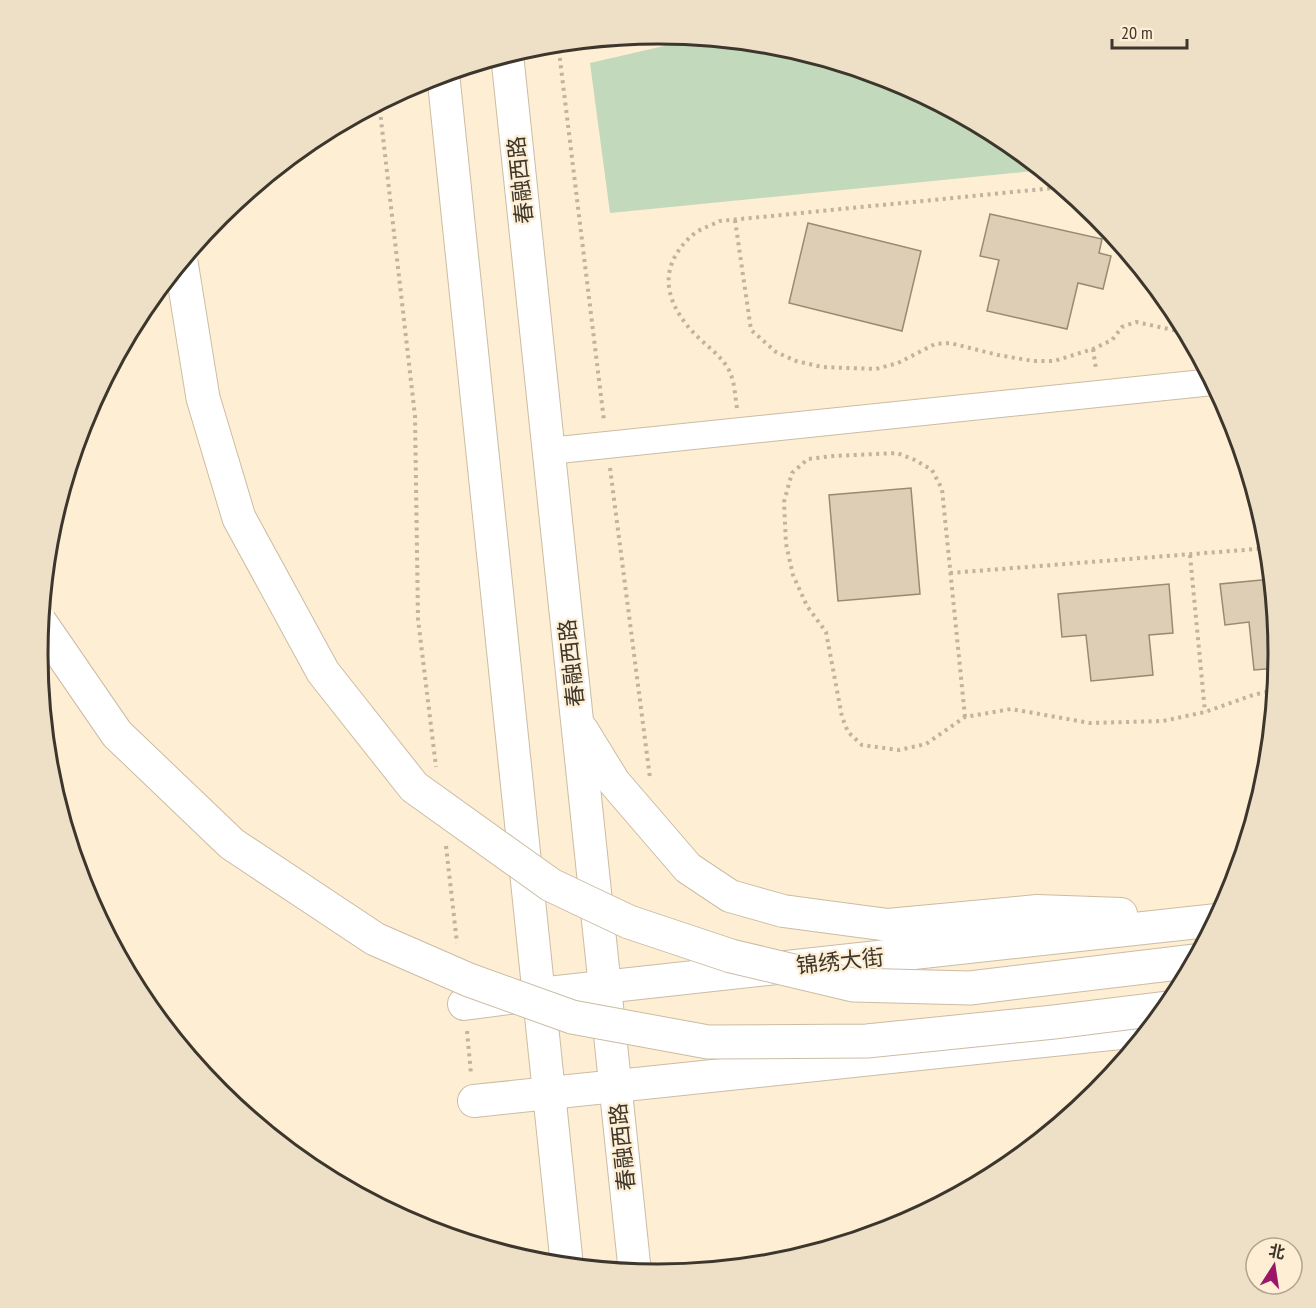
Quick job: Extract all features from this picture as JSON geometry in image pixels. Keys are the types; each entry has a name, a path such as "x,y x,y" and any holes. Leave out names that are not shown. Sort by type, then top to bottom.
{"highway":[{"path":"183,271 203,398 239,518 323,672 414,787 551,885 629,922 731,956 853,985 970,988 1185,962"},
{"path":"48,634 117,734 232,844 375,939 469,980 572,1017 708,1042 867,1041 1154,1009"}],"main road":[{"name":"春融西路","path":"508,62 634,1263"},
{"path":"444,83 566,1257"},
{"path":"578,724 614,782 688,868 730,896 783,911 888,925 1037,911 1208,919"},
{"name":"锦绣大街","path":"464,1004 1208,920"},
{"path":"474,1101 1138,1031"}],"street":[{"path":"549,451 1205,383"}],"path":[{"path":"380,110 416,416 418,619 436,770"},
{"path":"741,431 731,374 718,357 691,330 675,308 668,291 670,269 678,251 696,232 720,221 1053,188"},
{"path":"735,220 751,330 776,352 796,361 822,367 876,369 898,363 935,344 950,343 998,355 1054,362 1075,356 1112,340 1122,327 1136,322 1176,331"},
{"path":"965,717 942,489 932,470 897,453 808,459 792,473 784,502 786,544 794,575 807,606 826,632 842,717 849,732 862,745 899,750 926,744 965,717 1011,709 1090,723 1163,721 1205,712 1267,692"},
{"path":"950,573 1259,549"},
{"path":"1190,555 1205,712"},
{"path":"445,840 457,945"},
{"path":"464,1004 474,1101"}],"green space":[{"path":"671,44 738,49 816,64 892,90 928,106 997,146 1031,171 610,213 590,63"}],"building":[{"path":"990,214 1102,239 1099,253 1111,256 1103,289 1078,283 1067,329 987,311 999,260 980,256"},
{"path":"808,223 921,251 902,331 789,303"},
{"path":"911,488 920,594 838,601 829,495"},
{"path":"1264,580 1267,614 1268,669 1254,670 1249,622 1225,625 1220,584"},
{"path":"1169,584 1173,633 1149,635 1153,675 1091,681 1086,635 1062,637 1058,594"}]}
